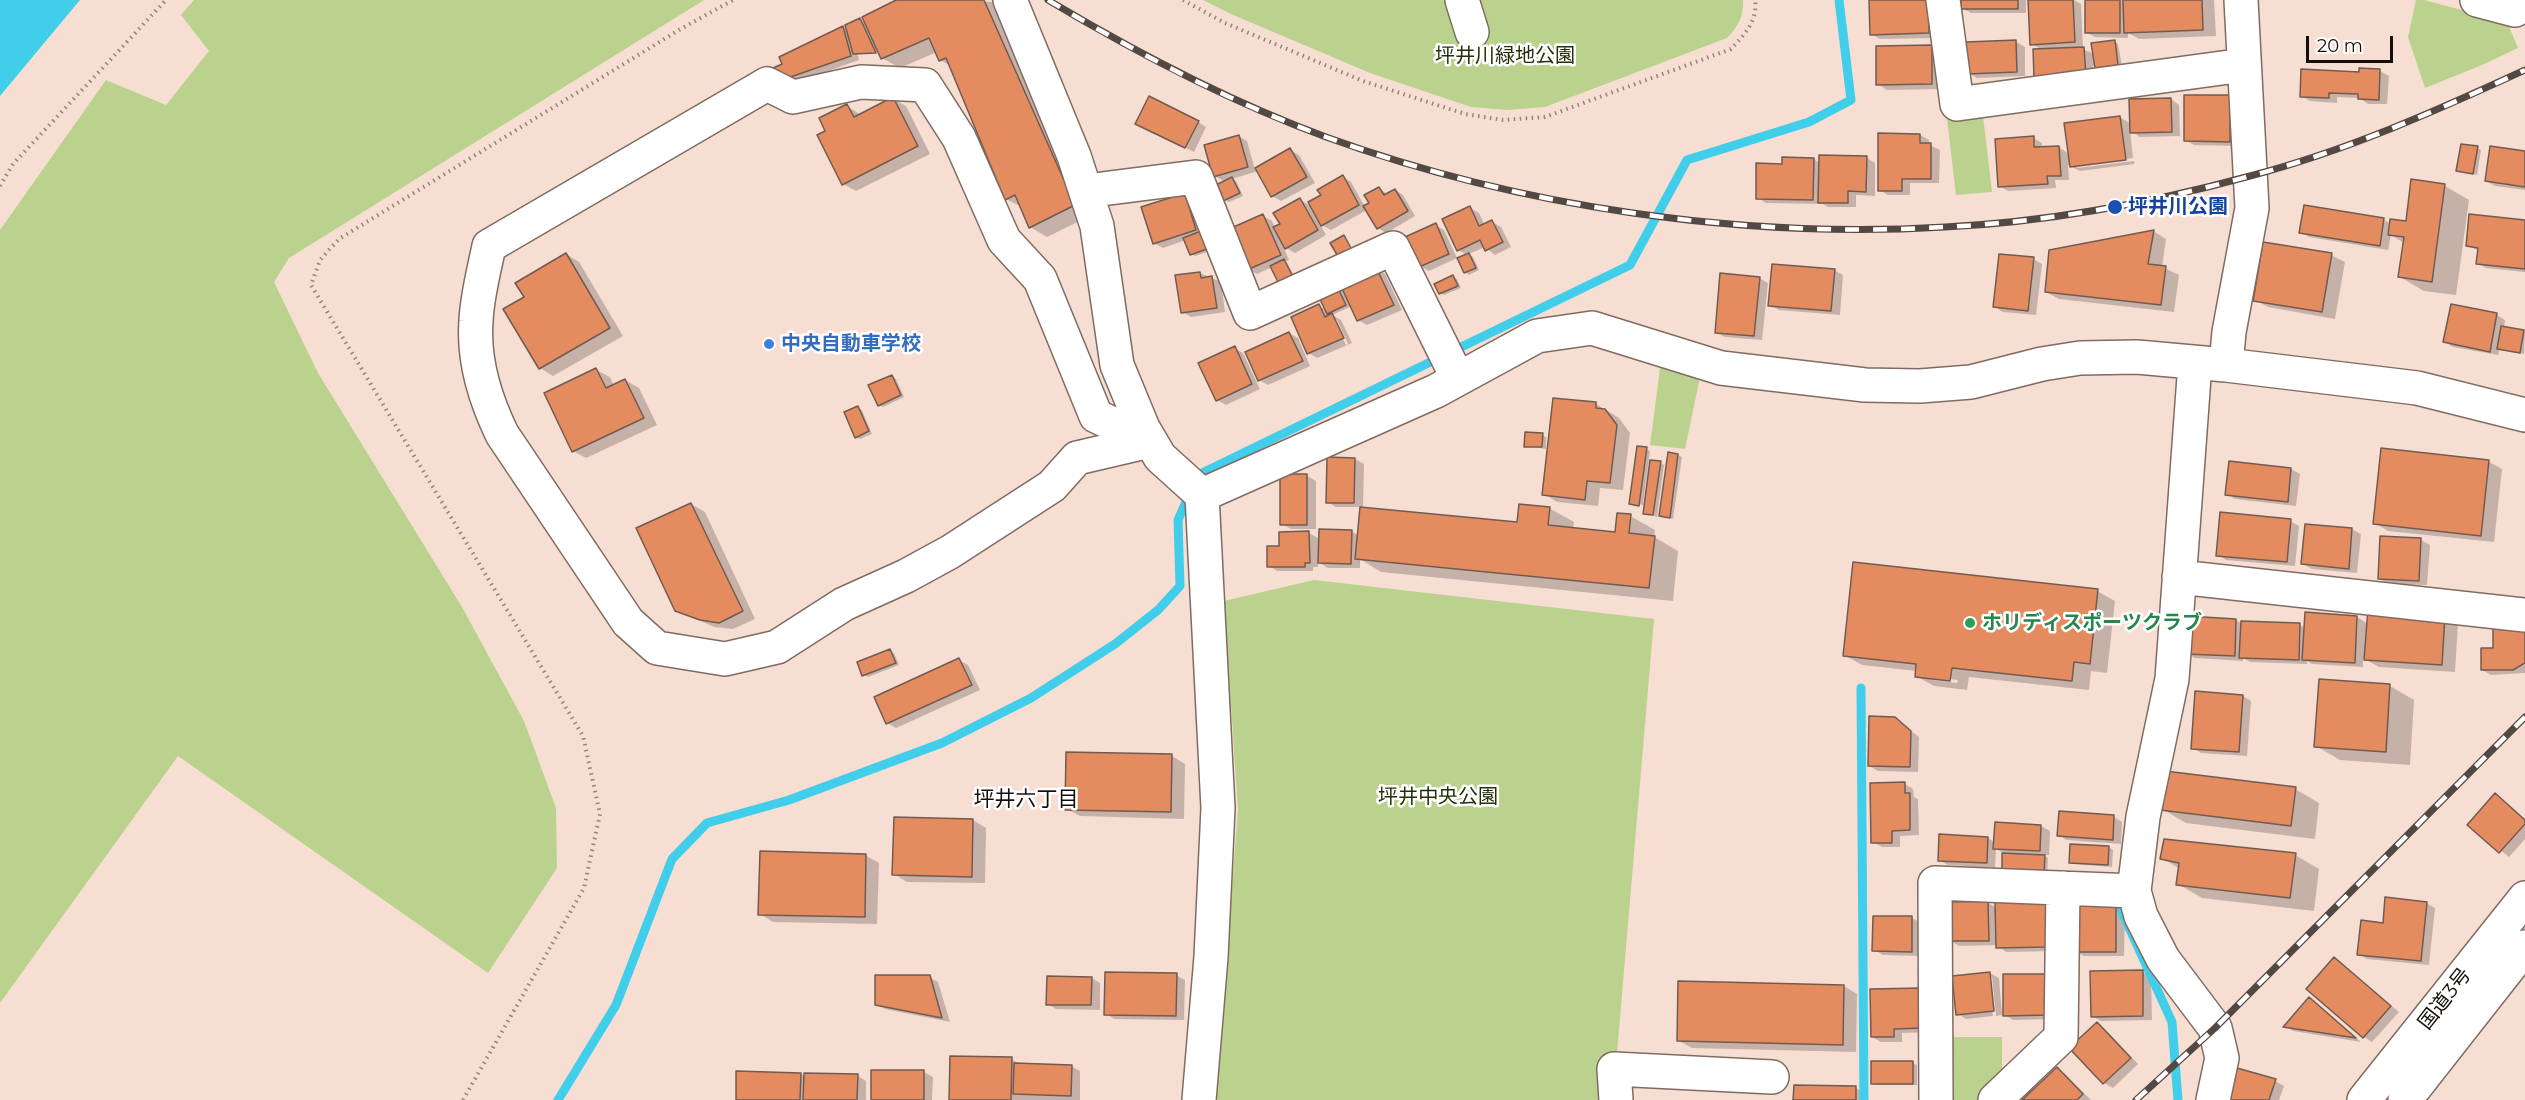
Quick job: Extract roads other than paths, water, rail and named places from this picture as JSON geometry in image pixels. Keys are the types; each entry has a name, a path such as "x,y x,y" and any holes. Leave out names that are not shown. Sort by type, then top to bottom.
{"main road":[{"path":"1010,0 1086,190 1097,226 1117,365 1155,449"},
{"path":"1462,0 1472,32"},
{"path":"1943,0 1957,104 2244,65"},
{"path":"2213,1100 2222,1058 2215,1028 2163,959 2125,890 2172,679 2179,577 2211,364 2231,321 2252,208 2241,0"},
{"path":"2477,0 2515,10 2525,4"},
{"path":"1155,449 1077,458 1052,486 950,552 906,576 844,604 777,647 724,659 657,648 628,622 502,434 490,408 481,378 476,321 489,246 768,84 793,96 861,82 925,85 959,138 1004,240 1040,279 1096,416 1155,449 1202,495 1218,808 1211,957 1199,1100"},
{"path":"1086,190 1197,177 1250,313 1393,248 1453,370"},
{"path":"1202,495 1436,391 1453,370 1537,336 1592,328 1721,368 1865,385 1920,386 1971,382 2042,364 2080,358 2137,357 2417,388 2525,415"},
{"path":"2179,577 2525,615"},
{"path":"1936,1100 1935,883 2125,890"},
{"path":"1995,1100 2061,1037 2063,888"},
{"name":"国道3号","path":"2364,1100 2525,898"},
{"name":"国道3号","path":"2405,1100 2525,947"},
{"path":"1616,1100 1614,1070 1772,1077"}],"water":[{"path":"0,0 80,0 0,96"}],"waterway":[{"path":"558,1100 616,1005 672,859 707,823 789,800 942,743 1031,698 1115,644 1158,610 1180,586 1178,520 1198,475 1630,265 1687,160 1809,122 1851,100 1839,0"},
{"path":"1861,688 1864,1100"},
{"path":"2121,895 2121,910 2172,1022 2178,1100"}],"railway":[{"path":"1048,0 1115,39 1218,92 1326,137 1400,161 1475,182 1631,213 1789,228 1945,227 2022,221 2099,210 2175,195 2321,155 2424,115 2525,70"},
{"path":"2136,1100 2215,1028 2525,717"}],"place":[{"name":"坪井川公園","path":"2115,207"},
{"name":"中央自動車学校","path":"769,344"},
{"name":"ホリディスポーツクラブ","path":"1970,623"}],"district":[{"name":"坪井六丁目","path":"1026,800"}],"park label":[{"name":"坪井川緑地公園","path":"1505,56"},
{"name":"坪井中央公園","path":"1438,797"}]}
